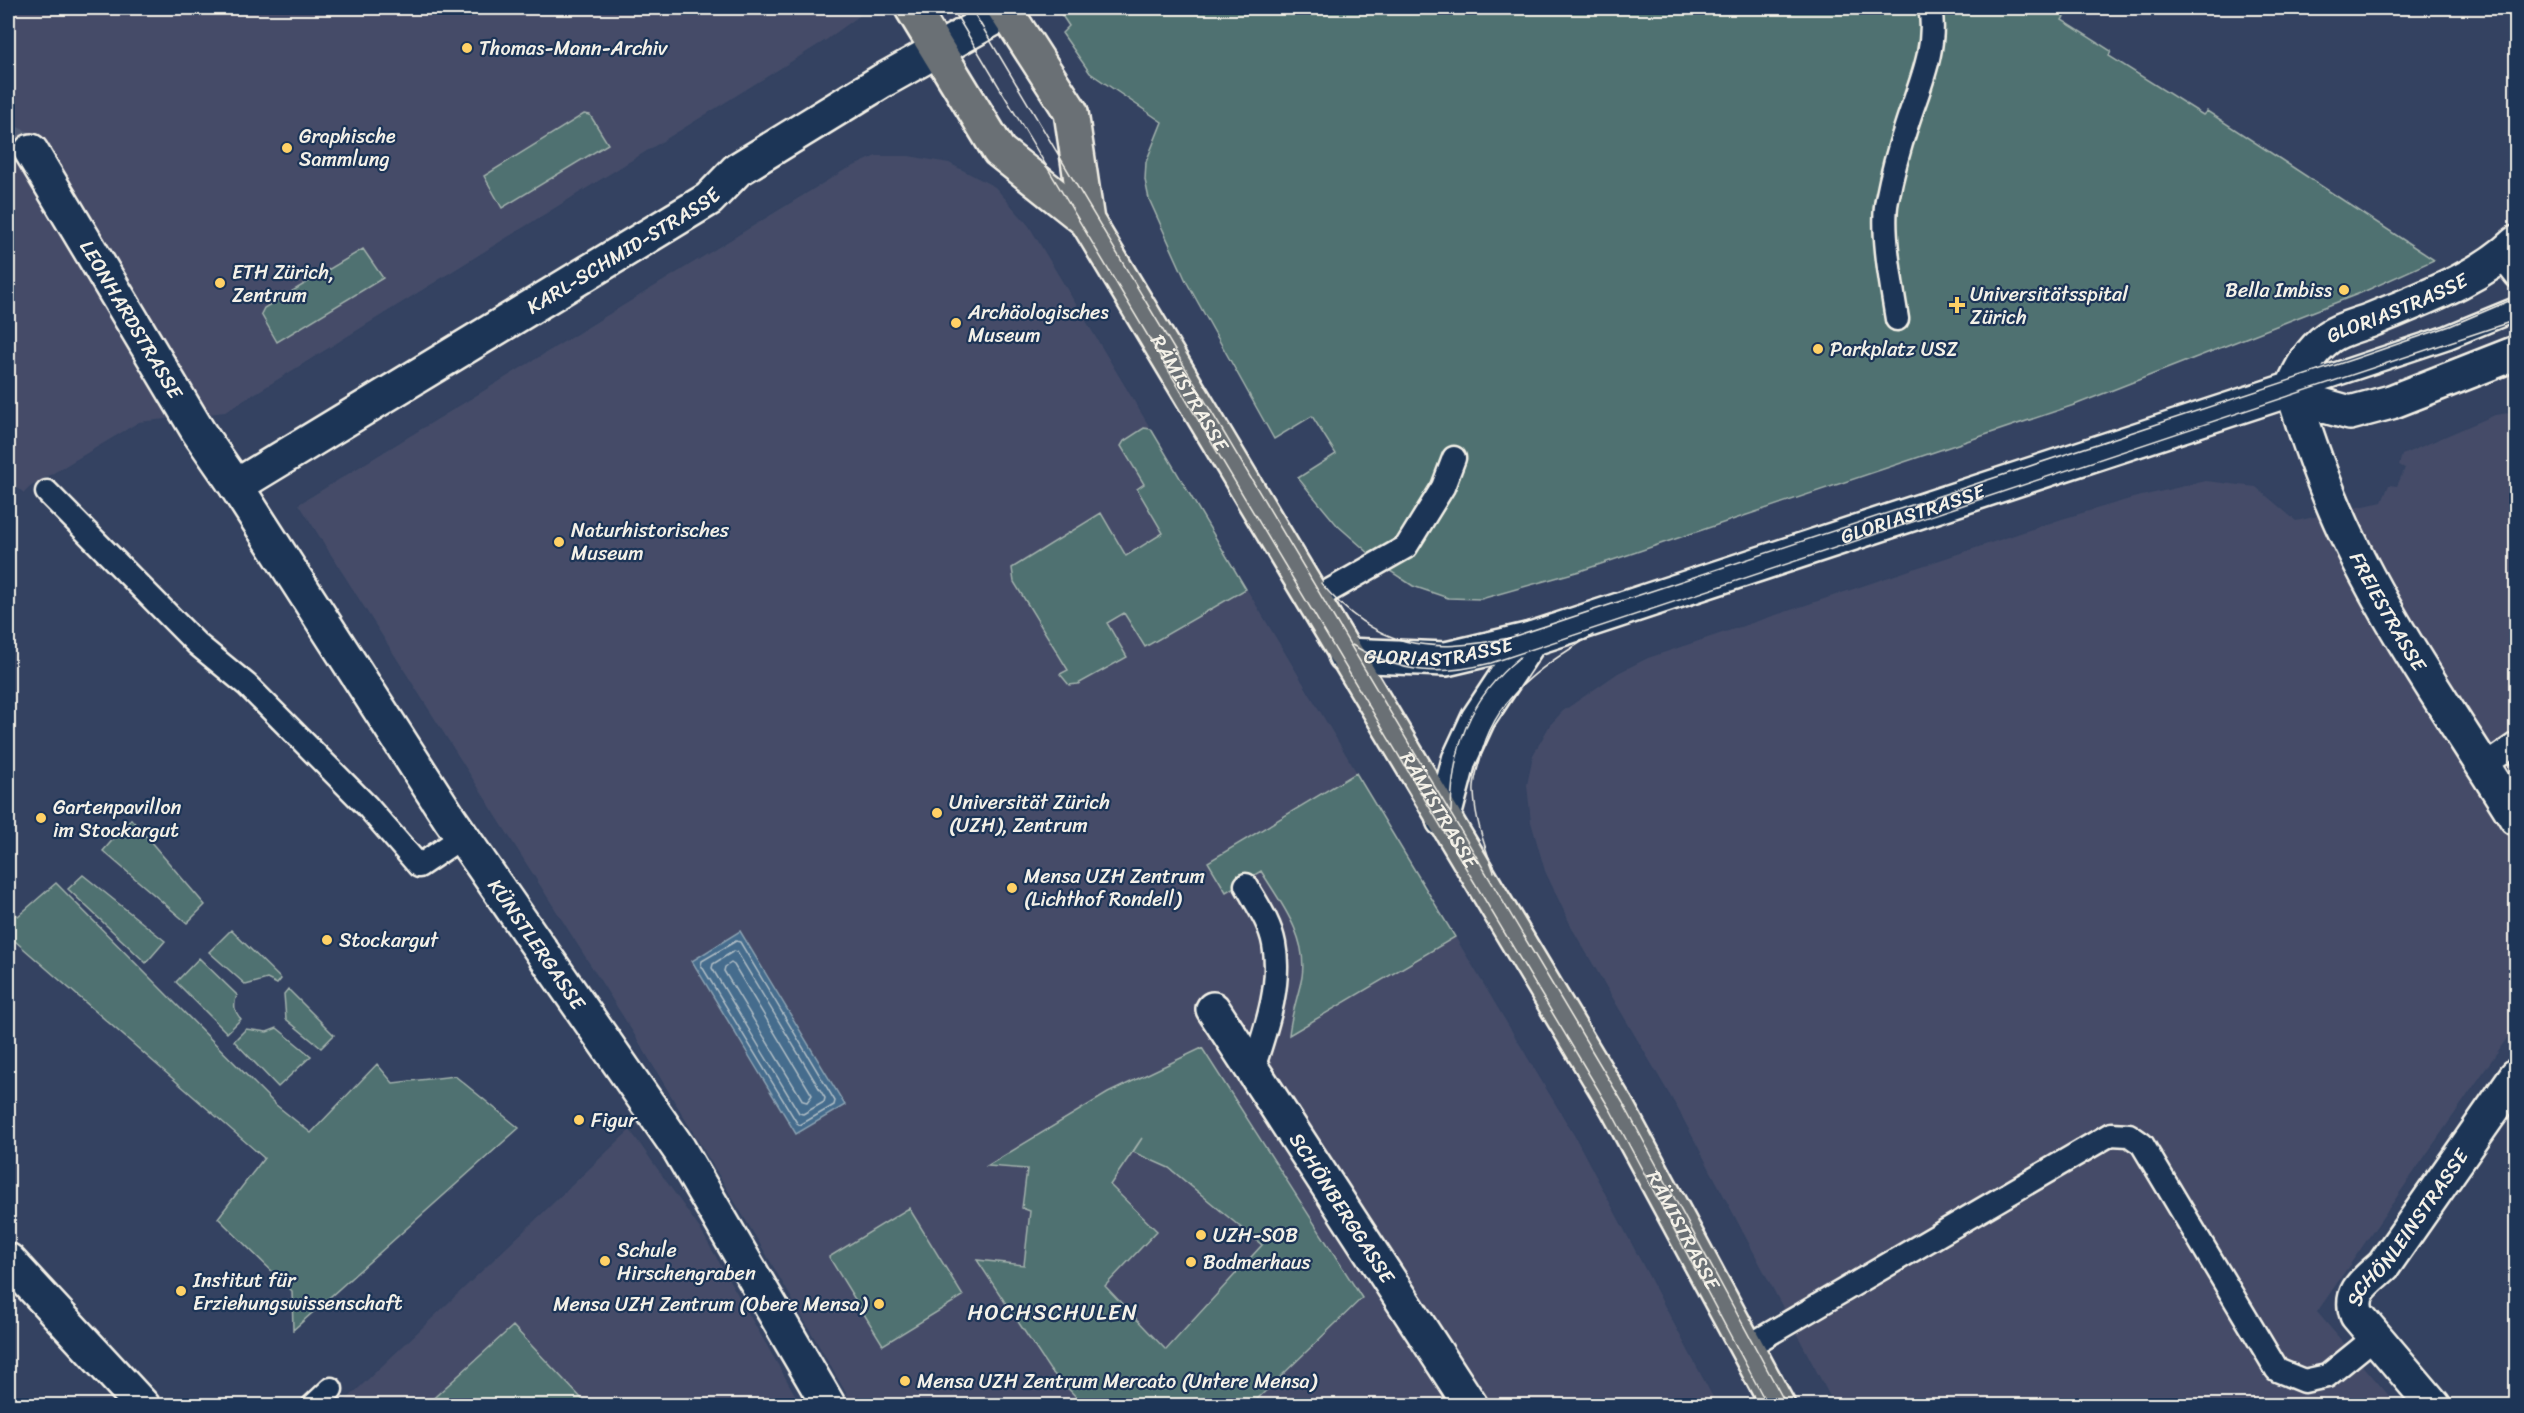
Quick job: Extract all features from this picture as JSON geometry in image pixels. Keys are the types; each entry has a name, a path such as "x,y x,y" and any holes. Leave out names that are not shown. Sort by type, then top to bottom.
{"main road":[{"name":"RÄMISTRASSE","path":"912,8 999,151 1087,221 1443,820 1617,1107 1778,1406"},
{"name":"RÄMISTRASSE","path":"1006,9 1071,112 1087,221"}],"street":[{"name":"KARL-SCHMID-STRASSE","path":"236,486 709,199 737,170 1006,9"},
{"name":"LEONHARDSTRASSE","path":"31,151 198,431 236,486"},
{"name":"GLORIASTRASSE","path":"1345,656 1446,659 1531,639 2292,389 2304,361 2330,336 2511,259"},
{"path":"2292,389 2318,404 2350,413 2391,402 2517,353"},
{"name":"FREIESTRASSE","path":"2292,389 2319,469 2350,542 2383,604 2517,818"},
{"name":"KÜNSTLERGASSE","path":"236,486 462,837 679,1149 829,1406"},
{"name":"GLORIASTRASSE","path":"1443,820 1459,760 1478,719 1531,639"},
{"name":"SCHÖNBERGGASSE","path":"1213,1009 1471,1406"},
{"name":"SCHÖNLEINSTRASSE","path":"2434,1406 2357,1315 2353,1299 2357,1291 2384,1265 2517,1076"},
{"path":"8,1260 144,1406"}],"lane":[{"path":"1897,319 1889,265 1887,203 1900,145 1931,47 1934,24 1930,8"},
{"name":"GLORIASTRASSE","path":"2292,389 2448,337 2517,309"},
{"path":"1313,600 1406,547 1443,487 1454,458"},
{"path":"47,492 197,644 247,685 367,807 419,866 462,837"},
{"path":"2484,766 2517,744"},
{"path":"1246,885 1267,923 1274,943 1276,969 1266,1028 1252,1072"},
{"path":"1747,1347 2111,1134 2129,1135 2142,1144 2277,1370 2304,1381 2326,1376 2375,1336"},
{"path":"313,1406 331,1389"}],"shaded area":[{"name":"ETH Zürich, Zentrum","path":"8,8 864,8 866,11 826,40 225,412 139,422 30,487 24,493 8,480"},
{"name":"Universität Zürich (UZH), Zentrum","path":"876,156 909,156 949,163 995,187 1029,226 1574,1135 1717,1405 853,1405 766,1254 631,1029 299,504 843,171"},
{"path":"2516,412 2516,1025 2317,1312 2397,1405 1835,1406 1678,1109 1573,930 1545,871 1531,822 1527,785 1533,755 1550,725 1563,711 1618,673 1648,658 2062,519 2133,498 2206,481 2256,487 2296,521 2382,502 2389,485 2397,486 2405,468 2399,465 2402,455 2495,415"},
{"name":"Schule Hirschengraben","path":"630,1130 700,1229 801,1405 340,1406"}],"green space":[{"name":"Universitätsspital Zürich","path":"1057,8 2069,8 2062,20 2111,51 2109,56 2203,115 2207,111 2434,260 2363,292 2077,404 1580,571 1481,599 1448,598 1413,586 1387,569 1337,525 1298,478 1336,454 1312,416 1274,439 1186,281 1149,199 1145,180 1146,162 1162,122 1090,73 1062,33 1069,26"},
{"path":"584,114 590,115 608,144 502,208 484,176"},
{"path":"363,249 383,278 277,342 261,314 264,308"},
{"path":"1144,428 1151,429 1246,589 1145,647 1124,613 1107,623 1127,657 1078,684 1069,685 1060,674 1068,670 1014,582 1012,568 1101,513 1126,556 1163,533 1137,489 1144,484 1121,446 1124,441"},
{"path":"1356,773 1455,937 1289,1035 1302,977 1303,962 1297,934 1291,921 1261,871 1226,892 1208,862"},
{"path":"131,819 205,905 187,923 103,851"},
{"path":"83,875 165,941 146,963 68,889"},
{"path":"56,883 276,1105 311,1133 377,1064 393,1083 455,1076 519,1128 293,1330 292,1291 218,1218 264,1158 8,935 8,907 18,916"},
{"path":"231,930 281,979 277,984 267,979 246,985 209,952"},
{"path":"199,958 237,995 235,1008 241,1019 227,1033 176,982"},
{"path":"288,989 334,1035 321,1048 286,1019 284,994"},
{"path":"277,1028 311,1056 278,1087 234,1041 246,1029 267,1032"},
{"path":"1202,1048 1362,1298 1251,1405 1084,1405 1050,1370 977,1260 1024,1265 1030,1211 1022,1208 1027,1169 987,1166 1108,1093","holes":["1142,1138 1133,1152 1169,1168 1262,1245 1166,1350 1105,1286 1157,1231 1110,1185"]},
{"path":"909,1208 963,1296 883,1345 829,1257"},
{"path":"513,1326 583,1400 577,1405 426,1405"}],"water":[{"path":"740,931 845,1105 796,1134 692,961"}],"tunnel":[{"path":"8,141 31,151"}],"tram line":[{"path":"952,8 1611,1111 1768,1406"},
{"path":"971,8 1623,1103 1787,1406"},
{"path":"1321,583 1362,622 1384,634 1406,641 1429,645 1454,645 1509,638 2357,358 2450,326 2516,298"},
{"path":"1352,645 1387,662 1420,670 1453,670 1491,663 2516,320"},
{"path":"1494,872 1478,823 1474,792 1486,738 1508,701 1522,686 1556,658 1593,635"},
{"path":"1451,812 1455,767 1466,726 1487,690 1520,657"}],"place":[{"name":"Thomas-Mann-Archiv","path":"467,48"},
{"name":"Graphische Sammlung","path":"287,148"},
{"name":"ETH Zürich, Zentrum","path":"220,283"},
{"name":"Bella Imbiss","path":"2344,290"},
{"name":"Universitätsspital Zürich","path":"1957,305"},
{"name":"Archäologisches Museum","path":"956,323"},
{"name":"Parkplatz USZ","path":"1818,349"},
{"name":"Naturhistorisches Museum","path":"559,542"},
{"name":"Universität Zürich (UZH), Zentrum","path":"937,813"},
{"name":"Gartenpavillon im Stockargut","path":"41,818"},
{"name":"Mensa UZH Zentrum (Lichthof Rondell)","path":"1012,888"},
{"name":"Stockargut","path":"327,940"},
{"name":"Figur","path":"579,1120"},
{"name":"UZH-SOB","path":"1201,1235"},
{"name":"Schule Hirschengraben","path":"605,1261"},
{"name":"Bodmerhaus","path":"1191,1262"},
{"name":"Institut für Erziehungswissenschaft","path":"181,1291"},
{"name":"Mensa UZH Zentrum (Obere Mensa)","path":"879,1304"},
{"name":"Mensa UZH Zentrum Mercato (Untere Mensa)","path":"905,1381"}],"district":[{"name":"HOCHSCHULEN","path":"1053,1312"}]}
